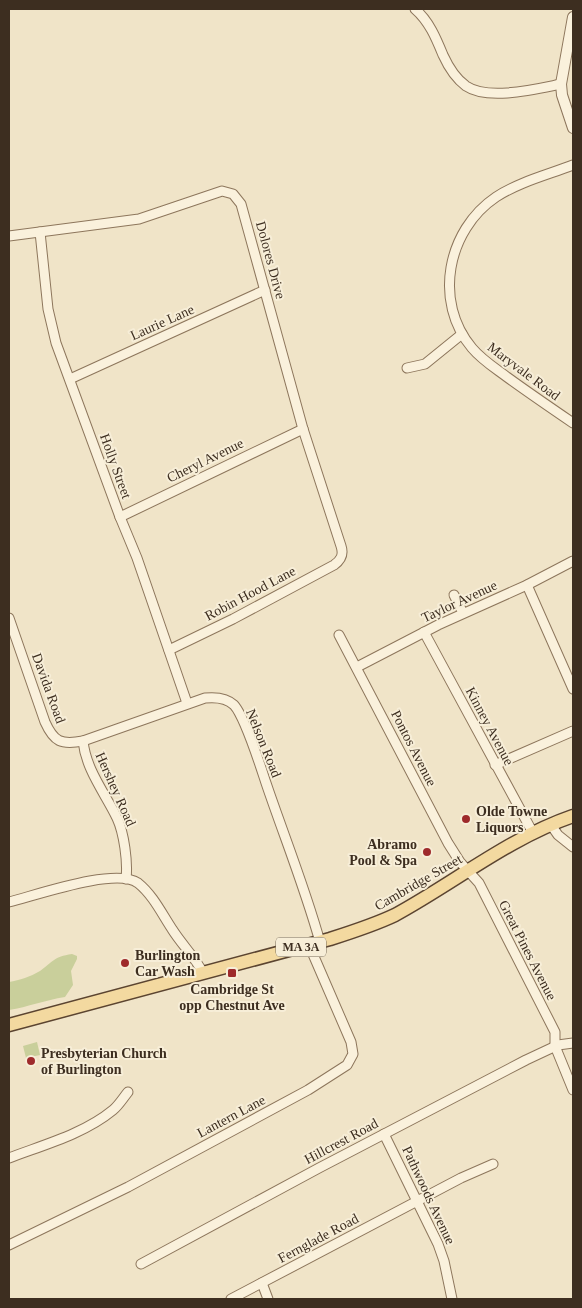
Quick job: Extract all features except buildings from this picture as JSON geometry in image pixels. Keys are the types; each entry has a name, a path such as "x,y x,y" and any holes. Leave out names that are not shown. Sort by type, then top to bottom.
{"main road":[{"name":"Cambridge Street","path":"9,1025 315,943 387,918 533,833 573,816"}],"street":[{"path":"415,9 428,24 454,73 463,84 470,88 486,93 561,84"},
{"path":"573,17 561,84 562,95 573,128"},
{"name":"Maryvale Road","path":"573,165 503,193 482,208 466,228 453,256 449,286 454,315 462,334 472,349 486,362 573,423"},
{"name":"Dolores Drive","path":"9,236 139,219 218,192 233,194 241,204 303,428 342,546 342,557"},
{"name":"Holly Street","path":"40,232 48,310 56,342 120,517 137,558 187,703"},
{"name":"Laurie Lane","path":"70,379 265,290"},
{"path":"407,368 426,364 462,334"},
{"name":"Cheryl Avenue","path":"120,517 303,428"},
{"name":"Robin Hood Lane","path":"169,650 233,619 334,565 342,557"},
{"name":"Taylor Avenue","path":"357,666 573,561"},
{"path":"527,584 573,689"},
{"path":"454,595 463,613"},
{"name":"Davida Road","path":"9,618 51,735 66,743 83,741"},
{"name":"Kinney Avenue","path":"424,632 533,833"},
{"name":"Pontos Avenue","path":"339,635 357,666 448,843 468,871"},
{"name":"Nelson Road","path":"83,741 205,698 220,698 232,704 240,714 293,859 315,943"},
{"path":"495,765 573,731"},
{"name":"Hershey Road","path":"83,741 90,766 118,819 122,831 127,869 126,879"},
{"path":"551,825 558,835 573,847"},
{"name":"Great Pines Avenue","path":"468,871 478,883 554,1032 555,1046 573,1090"},
{"path":"9,902 100,879 112,878 135,881 147,892 196,960 203,973"},
{"name":"Lantern Lane","path":"9,1245 136,1182 308,1090 347,1065 353,1054 351,1042 315,943"},
{"name":"Hillcrest Road","path":"141,1264 384,1134 555,1046 573,1043"},
{"path":"9,1158 92,1124 113,1110 128,1092"},
{"name":"Pathwoods Avenue","path":"384,1134 441,1252 452,1299"},
{"name":"Fernglade Road","path":"231,1299 493,1164"},
{"path":"262,1283 268,1299"}],"green space":[{"path":"72,954 77,956 71,971 73,985 65,997 9,1010 9,982 32,975 57,958"},
{"path":"37,1042 40,1055 26,1058 23,1046"}],"place":[{"name":"Olde Towne Liquors","path":"466,819"},
{"name":"Abramo Pool & Spa","path":"427,852"},
{"name":"Burlington Car Wash","path":"125,963"},
{"name":"Cambridge St opp Chestnut Ave","path":"232,973"},
{"name":"Presbyterian Church of Burlington","path":"31,1061"}]}
